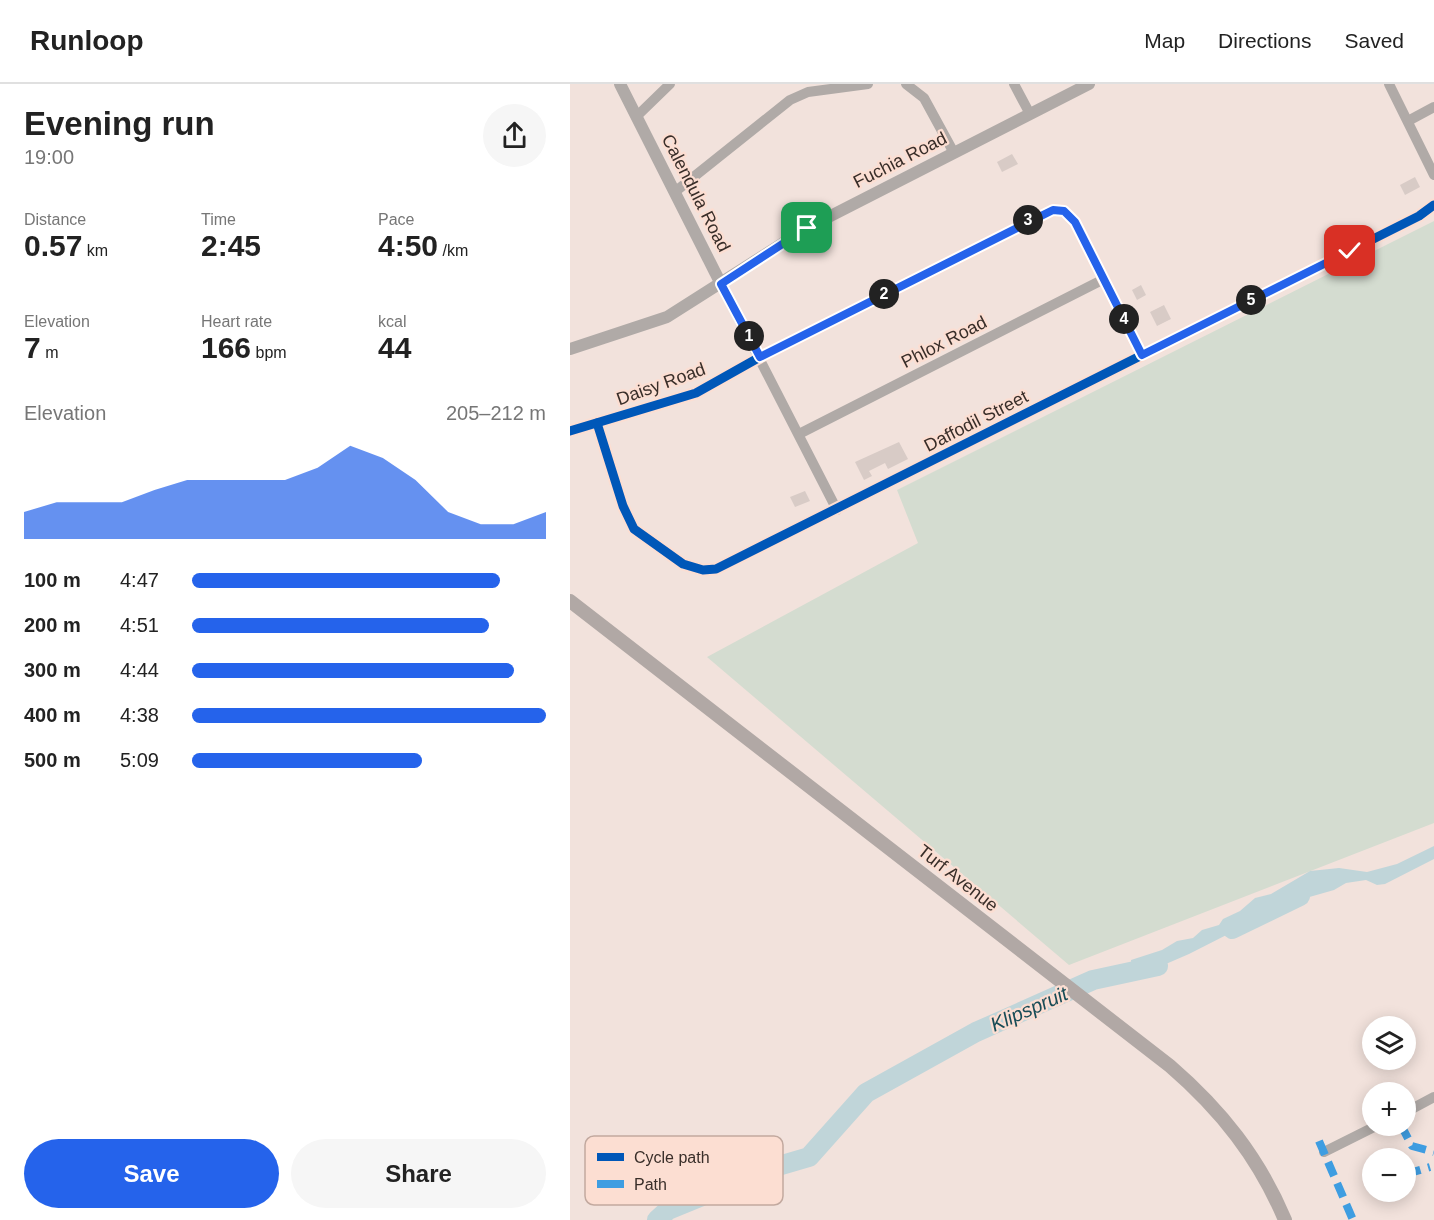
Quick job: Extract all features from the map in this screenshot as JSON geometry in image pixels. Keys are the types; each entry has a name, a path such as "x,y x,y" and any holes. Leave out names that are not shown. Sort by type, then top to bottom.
{"main road":[{"name":"Turf Avenue","path":"570,601 1110,1017 1197,1089 1231,1126 1260,1169 1285,1220"}],"street":[{"name":"Calendula Road","path":"620,84 837,510"},
{"path":"637,116 670,84"},
{"path":"676,191 790,100 808,92 868,84"},
{"path":"906,84 924,98 954,153"},
{"path":"1014,84 1030,114"},
{"name":"Fuchia Road","path":"570,349 668,317 807,228 1089,84"},
{"path":"1389,84 1434,175"},
{"path":"1408,121 1434,107"},
{"name":"Daffodil Street","path":"597,423 623,506 634,529 690,567 710,570 723,567 1419,216 1434,205"},
{"name":"Daisy Road","path":"570,431 696,393 760,357 1047,211 1059,210 1072,218 1142,355"},
{"name":"Phlox Road","path":"799,434 1104,279"},
{"path":"1416,1107 1434,1097"},
{"path":"1324,1152 1362,1133"}],"shaded area":[{"path":"1434,221 1434,823 1069,965 707,657 918,543 897,490"},
{"path":"1434,846 1434,859 1385,884 1377,885 1366,880 1346,883 1334,890 1260,911 1250,923 1189,954 1152,970 1132,974 1131,960 1162,950 1177,941 1193,938 1202,930 1219,925 1223,919 1240,911 1255,898 1271,894 1310,871 1339,868 1367,872 1397,864"}],"building":[{"path":"1012,154 1018,164 1002,172 997,162"},
{"path":"1415,177 1420,187 1405,195 1400,185"},
{"path":"1141,285 1146,295 1137,300 1132,290"},
{"path":"1164,305 1171,319 1157,326 1150,312"},
{"path":"899,442 908,459 888,469 885,463 869,471 872,476 864,480 855,462"},
{"path":"805,491 810,501 795,507 790,497"}],"waterway":[{"name":"Klipspruit","path":"1232,929 1300,896"},
{"name":"Klipspruit","path":"783,1165 809,1157 866,1093 976,1032 1093,980 1158,966"},
{"name":"Klipspruit","path":"657,1220 668,1210 680,1205"}],"marked path":[{"path":"1407,1136 1412,1146 1434,1152"},
{"path":"1319,1141 1353,1220"},
{"path":"1416,1171 1430,1167"}],"cycle path":[{"path":"597,423 623,506 634,529 683,564 703,570 716,569 1419,216 1434,205"},
{"path":"570,431 696,393 760,357 1053,210 1064,211 1075,222 1142,355"}],"route":[{"path":"807,228 721,284 760,357 1047,211 1064,211 1075,222 1142,355 1350,251"}]}
